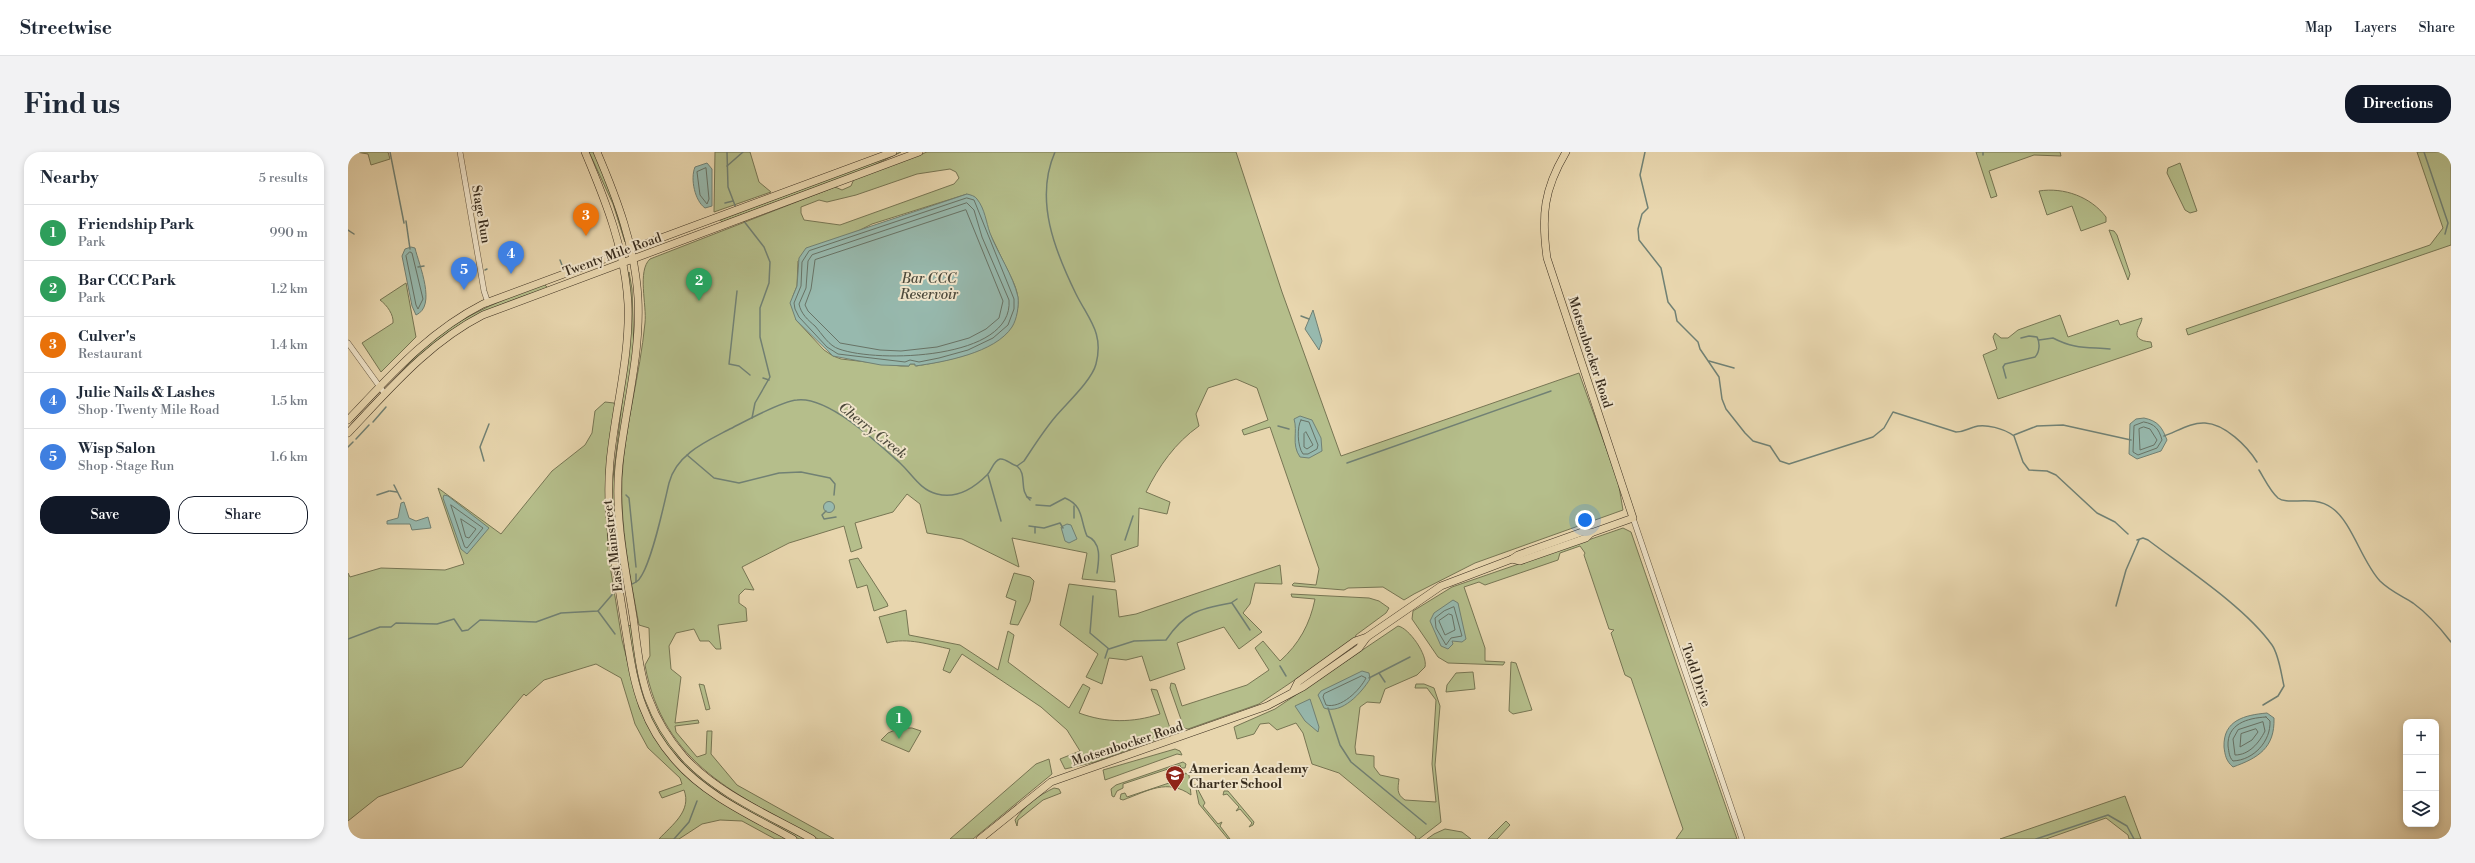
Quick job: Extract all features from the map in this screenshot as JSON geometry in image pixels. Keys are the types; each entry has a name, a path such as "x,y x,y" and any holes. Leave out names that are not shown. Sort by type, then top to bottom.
{"main road":[{"name":"East Mainstreet","path":"585,152 608,206 622,252 628,304 627,336 609,485 610,524 634,681 641,702 653,728 671,756 708,791 793,839"},
{"name":"East Mainstreet","path":"597,152 619,203 632,249 638,296 638,345 618,480 619,525 642,677 648,698 663,729 679,752 696,768 718,786 812,839"},
{"name":"Twenty Mile Road","path":"348,420 409,356 435,334 468,313 488,303 893,152"},
{"name":"Twenty Mile Road","path":"348,434 385,394 432,348 476,319 500,307 634,260 919,152"},
{"name":"Motsenbocker Road","path":"980,839 1040,789 1054,781 1222,724 1271,704 1294,690 1303,687 1359,648 1367,636 1441,586 1512,559 1520,562 1586,538 1591,533 1633,518 1547,258 1543,233 1546,199 1551,182 1566,152"}],"street":[{"name":"Stage Run","path":"460,152 484,291 488,303"},
{"path":"348,343 385,394"},
{"name":"Todd Drive","path":"1633,518 1742,839"}],"green space":[{"path":"356,152 388,152 390,159 371,165 368,154"},
{"path":"589,152 594,152 610,190 625,242 613,204"},
{"path":"715,152 750,152 759,182 771,192 714,212"},
{"path":"901,152 872,166 722,222 720,220"},
{"path":"927,152 1236,152 1282,292 1341,456 1579,373 1618,481 1623,510 1475,563 1404,600 1383,587 1348,588 1344,590 1294,586 1292,585 1294,583 1316,585 1319,569 1270,427 1244,435 1242,430 1268,420 1257,388 1236,379 1208,388 1196,414 1199,426 1175,447 1156,473 1146,492 1170,502 1167,514 1139,508 1138,546 1111,555 1115,582 1082,579 1087,553 1012,538 1019,567 962,539 927,533 920,504 907,494 893,512 855,523 862,548 851,552 844,526 789,543 742,567 754,590 745,589 739,595 739,603 746,608 747,621 718,625 721,649 716,649 709,641 700,641 694,629 676,633 669,646 671,669 681,677 675,723 698,720 699,723 675,726 676,732 697,757 706,754 707,731 712,731 711,754 737,785 834,839 818,839 733,791 708,773 687,752 668,728 654,699 645,665 650,656 649,628 639,625 632,588 624,532 622,477 626,438 643,342 645,316 643,280 646,264 650,259 835,187 842,190 851,186 854,179","holes":["950,169 956,172 959,178 954,184 840,225 804,220 801,213 801,207 819,200 827,202 856,195 917,174","967,194 990,235 1017,292 1018,303 1015,319 1007,331 995,342 980,350 963,356 916,366 915,364 901,366 841,359 833,356 824,350 796,320 793,296 797,286 798,261 872,224"]},
{"path":"1976,152 2060,152 2061,156 2034,155 1989,171 1997,196 1991,198"},
{"path":"2417,152 2451,152 2451,245 2188,335 2186,329 2430,245 2443,228"},
{"path":"2180,163 2197,211 2190,213 2185,210 2167,173 2168,168"},
{"path":"2048,190 2067,192 2085,199 2100,210 2106,217 2106,222 2081,231 2072,206 2047,215 2039,191"},
{"path":"2109,230 2114,231 2117,235 2130,274 2128,280"},
{"path":"629,272 632,289 634,350 619,446 622,568 619,569 613,529 612,487 624,386"},
{"path":"406,283 416,337 381,372 362,343 393,323 390,310 380,300"},
{"path":"544,284 547,287 545,289 486,311 446,334 392,382 426,346 450,327 489,306"},
{"path":"2060,315 2068,337 2118,320 2120,325 2142,318 2137,336 2143,341 2151,342 2152,347 1998,399 1983,355 1997,349 1993,337 1995,333 2001,338 2008,338 2018,330"},
{"path":"605,402 614,403 615,407 606,486 608,553 622,640 639,707 646,722 680,770 690,780 722,803 787,839 775,839 742,821 720,820 702,824 679,839 659,839 675,823 683,811 686,798 684,790 662,798 659,792 682,784 680,778 648,748 635,724 621,678 596,664 544,680 526,696 524,694 462,767 378,797 348,821 348,573 350,577 381,568 445,570 464,564 438,488 501,534 552,471 585,445 592,433 595,411"},
{"path":"1623,528 1631,532 1737,839 1676,839 1683,829 1631,678 1625,675 1611,633 1614,630 1609,629 1584,555 1585,553 1580,546 1560,553 1558,560 1485,585 1479,582 1464,587 1485,648 1485,661 1505,662 1503,665 1448,663 1438,657 1412,619 1413,611 1452,587"},
{"path":"858,558 888,606 874,611 867,585 857,588 849,560"},
{"path":"1280,565 1282,584 1255,583 1250,604 1243,613 1262,632 1239,649 1224,627 1177,643 1185,669 1150,681 1142,656 1126,660 1109,658 1102,684 1086,677 1098,654 1060,625 1069,584 1116,590 1119,617 1136,614"},
{"path":"1014,573 1030,577 1034,581 1030,601 1018,625 1010,624 1016,601 1006,597"},
{"path":"1291,594 1369,598 1379,601 1389,608 1386,613 1356,635 1354,640 1259,704 1188,729 1184,728 1170,688 1171,683 1175,684 1182,706 1247,685 1269,670 1255,648 1263,641 1280,661 1293,648 1303,633 1313,608 1315,599 1292,597"},
{"path":"906,610 909,635 960,645 998,670 1008,631 1014,635 1008,662 1069,708 1083,684 1090,688 1079,713 1099,719 1119,721 1150,717 1160,714 1151,689 1157,690 1171,731 1167,736 1095,762 1065,769 1060,759 1080,751 1067,730 1041,707 962,654 950,673 943,670 950,649 911,641 895,641 887,643 879,617"},
{"path":"631,625 638,672 645,695 694,771 718,790 805,839 799,839 747,810 699,778 678,758 661,736 647,710 634,666 628,626"},
{"path":"1398,626 1412,637 1421,649 1424,656 1425,667 1417,675 1385,689 1380,703 1367,702 1360,707 1355,747 1356,754 1374,756 1374,767 1380,775 1399,779 1398,788 1402,798 1405,800 1436,802 1432,764 1436,700 1427,688 1415,688 1416,684 1424,684 1434,688 1440,706 1435,765 1441,822 1419,839 1415,839 1416,837 1339,773 1312,764 1303,733 1296,723 1277,730 1269,723 1260,724 1254,734 1237,739 1234,727 1275,709"},
{"path":"1511,662 1516,663 1532,710 1513,714 1509,711"},
{"path":"1473,672 1475,689 1446,692 1447,685 1456,673"},
{"path":"699,684 704,685 710,709 706,710"},
{"path":"900,728 912,728 921,731 909,752 881,740 888,733"},
{"path":"1175,749 1180,751 1182,755 1177,754 1105,780 1103,770"},
{"path":"1049,759 1052,774 973,839 950,839 1036,764"},
{"path":"1183,762 1186,764 1185,768 1181,768 1180,765 1123,784 1123,788 1117,791 1114,797 1112,796 1111,789 1116,785"},
{"path":"1185,773 1189,775 1191,795 1174,787 1166,787 1149,790 1123,800 1120,799 1121,794 1125,793 1127,797 1184,778"},
{"path":"1195,784 1205,803 1203,806 1218,824 1222,822 1220,826 1230,839 1228,839 1199,804"},
{"path":"1054,788 1059,789 1061,793 1043,800 1018,820 1017,826 1015,820 1023,810 1037,798"},
{"path":"1224,791 1228,791 1254,822 1253,825 1249,827 1252,823 1240,809 1236,811 1239,807 1227,794 1223,795"},
{"path":"2125,796 2141,839 2129,839 2128,835 2106,818 2046,839 2000,839"},
{"path":"1506,821 1510,825 1497,839 1488,839"},
{"path":"1445,829 1462,832 1471,839 1427,839"}],"water":[{"path":"707,163 712,169 712,206 705,208 701,205 696,195 693,177 695,167"},
{"name":"Bar CCC Reservoir","path":"967,194 976,198 982,207 993,241 1013,281 1018,297 1018,308 1012,327 994,344 968,355 940,362 915,366 915,364 910,364 909,366 881,365 833,356 796,320 790,303 797,286 799,258 806,248"},
{"path":"411,247 415,248 423,274 426,294 425,303 422,310 416,315 412,306 402,256 405,249"},
{"path":"1313,310 1322,341 1319,350 1305,329"},
{"path":"1300,416 1312,420 1321,438 1322,451 1309,458 1300,457 1295,443 1294,419"},
{"path":"2144,418 2159,425 2167,440 2161,451 2137,459 2129,454 2130,424 2136,419"},
{"path":"444,495 448,496 489,528 467,554 461,549 443,498"},
{"path":"829,501 833,503 835,507 833,511 829,513 825,511 823,507 825,503"},
{"path":"404,502 409,518 416,521 428,517 431,528 412,530 410,524 387,524 387,521 398,518 401,503"},
{"path":"1067,524 1071,525 1077,539 1069,543 1065,541 1061,527"},
{"path":"1453,600 1458,603 1466,639 1462,642 1452,641 1453,644 1448,649 1441,646 1430,621 1434,613"},
{"path":"1362,671 1369,673 1370,679 1357,696 1338,708 1324,708 1318,695 1321,691"},
{"path":"1310,699 1319,727 1318,732 1305,721 1295,706"},
{"path":"2267,713 2274,718 2272,737 2268,744 2250,760 2233,767 2227,760 2224,750 2227,731 2231,725 2243,718 2251,715"}],"waterway":[{"path":"390,152 404,223"},
{"path":"727,152 728,187 736,208"},
{"path":"727,166 743,152"},
{"name":"Cherry Creek","path":"630,585 639,579 649,559 669,483 678,465 692,450 710,439 762,412 790,401 809,401 823,405 852,422 900,463 921,485 937,494 951,495 964,492 976,485 987,475 994,464 1000,459 1017,466 1024,461 1052,421 1090,377 1094,370 1098,353 1097,335 1068,278 1050,225 1046,188 1049,170 1055,152"},
{"path":"1645,152 1640,175 1648,208 1642,214 1638,229 1639,240 1661,268 1668,302 1675,311 1677,321 1698,342 1700,349 1719,377 1722,399 1726,409 1753,441 1770,446 1780,461 1789,464 1873,437 1884,428 1893,412 1956,432 1979,426 1995,427 2014,436 2023,462 2029,470 2047,471 2056,475 2097,513 2115,522 2128,534"},
{"path":"2424,152 2448,223 2445,234"},
{"path":"725,203 733,201"},
{"path":"743,220 764,247 770,262 769,283 760,308 760,337 770,377 755,403 752,418"},
{"path":"406,221 410,249"},
{"path":"348,230 354,234"},
{"path":"560,260 562,265"},
{"path":"418,267 424,266"},
{"path":"737,291 729,364 739,366 750,375"},
{"path":"1301,316 1309,319"},
{"path":"2006,378 2003,367 2005,364 2035,357 2039,350 2037,337 2029,336 2021,338"},
{"path":"2039,340 2053,338 2060,342 2074,346 2110,349"},
{"path":"1709,361 1734,368"},
{"path":"763,378 769,380"},
{"path":"1347,463 1551,391"},
{"path":"373,422 386,407"},
{"path":"484,461 480,447 489,424"},
{"path":"2164,436 2194,424 2213,424 2235,437 2257,462"},
{"path":"356,439 369,425"},
{"path":"2014,435 2037,426 2063,425 2131,440"},
{"path":"1278,426 1289,429"},
{"path":"348,447 353,442"},
{"path":"687,455 714,478 739,483 779,473 801,472 830,478 835,484 834,495"},
{"path":"1017,466 1022,474 1024,492 1030,500"},
{"path":"2259,470 2278,498 2288,501 2309,501 2325,504 2339,514 2351,532 2368,564 2380,581 2392,591 2413,603 2423,611 2434,621 2451,642"},
{"path":"988,475 1001,521"},
{"path":"394,485 401,499"},
{"path":"377,495 389,491"},
{"path":"390,491 397,492"},
{"path":"626,495 629,498 636,567"},
{"path":"1027,497 1031,498"},
{"path":"1036,505 1050,506 1065,498 1075,505 1080,514 1087,536 1095,542 1097,547 1099,557 1097,573"},
{"path":"1074,506 1074,518"},
{"path":"826,511 822,515 824,519 836,517"},
{"path":"1125,540 1133,516"},
{"path":"1029,526 1044,528 1060,523 1063,528"},
{"path":"1035,527 1035,533"},
{"path":"2137,540 2143,538 2148,540 2231,602 2272,645 2278,659 2284,686 2278,696 2263,705"},
{"path":"2116,606 2126,570 2139,540"},
{"name":"Cherry Creek","path":"636,574 636,582"},
{"name":"Cherry Creek","path":"348,639 380,627 391,627 396,623 437,624 454,619 462,631 468,630 480,620 536,622 561,613 598,611 617,589"},
{"path":"1093,596 1090,633 1109,649 1134,641 1166,640 1180,623 1193,613 1210,607 1231,603 1237,599"},
{"path":"1232,603 1250,630"},
{"path":"598,611 615,634"},
{"path":"1105,658 1108,649"},
{"path":"1369,678 1410,657"},
{"path":"1280,666 1286,676"},
{"path":"1379,673 1385,682"},
{"path":"1328,708 1340,745 1351,762 1426,824"},
{"path":"674,839 689,822 697,801"},
{"path":"2036,839 2108,815 2127,826 2134,839"}],"place":[{"name":"Culver's","path":"586,236"},
{"name":"Julie Nails & Lashes","path":"511,274"},
{"name":"Wisp Salon","path":"464,290"},
{"name":"Bar CCC Park","path":"699,301"},
{"name":"Friendship Park","path":"899,739"},
{"name":"American Academy Charter School","path":"1175,792"}]}
